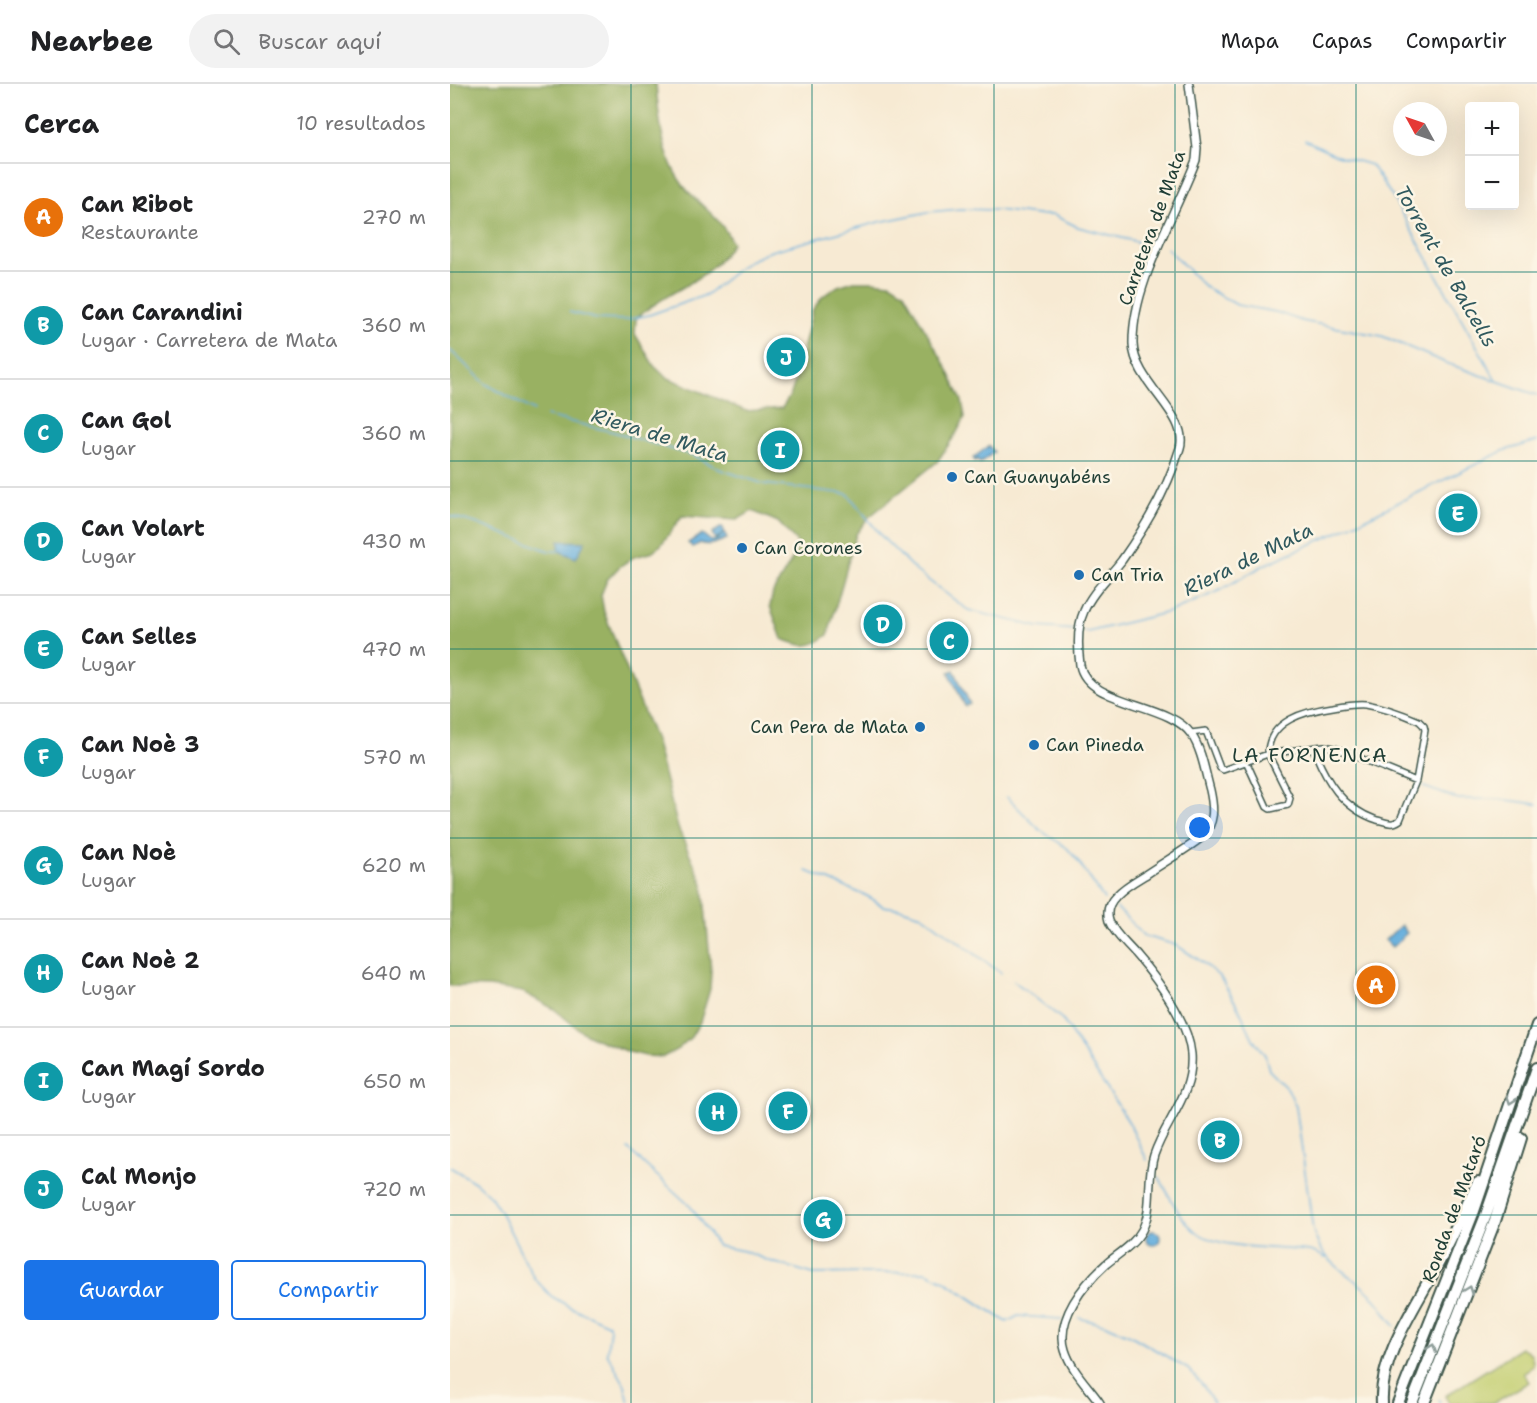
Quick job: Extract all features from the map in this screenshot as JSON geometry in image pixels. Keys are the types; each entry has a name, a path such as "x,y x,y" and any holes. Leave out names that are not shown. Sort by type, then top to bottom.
{"highway":[{"name":"Ronda de Mataró","path":"1398,1403 1474,1210 1537,1025"},
{"name":"Ronda de Mataró","path":"1412,1403 1486,1215 1537,1068"},
{"path":"1425,1403 1495,1221 1537,1086"},
{"path":"1382,1403 1384,1377 1394,1348 1493,1153"}],"street":[{"name":"Carretera de Mata","path":"1188,84 1197,148 1196,160 1148,273 1137,306 1133,346 1140,370 1179,425 1183,437 1167,482 1154,509 1122,560 1088,603 1080,622 1079,640 1080,666 1086,680 1098,688 1182,725 1191,733"},
{"path":"1246,761 1267,807 1288,805 1290,798 1268,754 1268,747 1274,732 1290,719 1325,708 1367,704 1410,717 1424,726 1423,751 1416,781 1400,820 1395,823 1366,816 1344,801 1327,781 1313,748"},
{"path":"1100,1403 1069,1358 1064,1345 1065,1326 1078,1297 1091,1279 1141,1231 1147,1213 1150,1171 1154,1155 1186,1093 1191,1063 1189,1041 1183,1024 1149,970 1111,924 1108,911 1109,905 1119,893 1195,842 1210,825 1213,815 1211,798 1201,758 1191,733 1206,731 1220,768 1223,770 1268,754 1331,747 1416,781"}],"green space":[{"path":"450,84 656,84 663,140 672,166 687,190 718,221 732,243 712,268 636,319 635,334 654,366 666,377 746,411 782,408 791,394 813,309 823,296 838,286 854,281 872,281 890,283 904,292 948,370 962,401 965,417 937,462 869,517 856,534 828,635 816,643 801,645 782,639 770,606 773,592 800,546 778,522 752,511 737,520 682,516 661,545 650,553 634,557 619,567 607,580 601,595 604,612 656,743 678,828 703,884 711,971 710,989 700,1022 691,1037 678,1049 663,1057 629,1052 596,1039 581,1031 554,1009 523,992 489,987 450,986"},
{"path":"1521,1348 1531,1354 1533,1360 1533,1366 1523,1373 1529,1382 1494,1403 1449,1403 1445,1396"}],"water":[{"path":"989,446 994,452 980,463 977,459 975,461 973,458"},
{"path":"722,527 725,533 721,535 725,534 727,539 711,544 700,543 693,547 688,543 702,534 711,541 717,540 721,536 715,539 712,533"},
{"path":"559,541 585,542 576,558 559,551"},
{"path":"954,670 970,704 965,706 949,672"},
{"path":"1401,925 1407,933 1392,947 1385,940"},
{"path":"1153,1231 1158,1233 1160,1238 1158,1243 1153,1245 1148,1243 1146,1238 1148,1233"}],"waterway":[{"name":"Torrent de Balcells","path":"1305,140 1337,155 1371,165 1392,196 1496,380"},
{"path":"569,312 597,319 625,320 649,315 706,295 747,262 771,251 879,222 928,212 960,209 1053,215 1078,227 1154,246"},
{"path":"1167,248 1205,287 1237,305 1276,312 1302,321 1382,336 1446,363 1537,395"},
{"name":"Riera de Mata","path":"450,350 486,384 534,411"},
{"name":"Riera de Mata","path":"546,416 614,432 695,456 719,469 764,484 848,494 883,538 916,571 968,610 1038,627 1076,630"},
{"name":"Riera de Mata","path":"1081,631 1088,632 1169,612 1217,592 1266,564 1336,533 1503,451 1537,441"},
{"path":"450,516 549,551 559,551"},
{"path":"1424,787 1458,799 1499,799 1537,804"},
{"path":"1007,797 1040,830 1067,848 1104,899"},
{"path":"807,871 867,896 883,906 922,915 1001,973"},
{"path":"1117,908 1144,936 1176,945 1220,977 1253,1039 1265,1055 1269,1070 1288,1089 1296,1107 1313,1230 1321,1249 1334,1264 1373,1297 1395,1326"},
{"path":"1014,981 1062,1019 1128,1121 1147,1160"},
{"path":"628,1149 690,1206 718,1246 744,1251 813,1274 926,1272 943,1280 1007,1322 1018,1316 1062,1319"},
{"path":"450,1167 476,1183 491,1197 534,1278 551,1296 608,1324 610,1328 607,1353 625,1385 629,1403"},
{"path":"1159,1177 1184,1220 1195,1231 1206,1237 1234,1245 1309,1251 1326,1258"},
{"path":"1079,1318 1106,1325 1130,1335 1188,1369 1214,1403"}],"place":[{"name":"Cal Monjo","path":"786,357"},
{"name":"Can Magí Sordo","path":"780,450"},
{"name":"Can Guanyabéns","path":"952,477"},
{"name":"Can Selles","path":"1458,513"},
{"name":"Can Corones","path":"742,548"},
{"name":"Can Tria","path":"1079,575"},
{"name":"Can Volart","path":"883,624"},
{"name":"Can Gol","path":"949,641"},
{"name":"Can Pera de Mata","path":"920,727"},
{"name":"Can Pineda","path":"1034,745"},
{"name":"Can Ribot","path":"1376,985"},
{"name":"Can Noè 3","path":"788,1111"},
{"name":"Can Noè 2","path":"718,1112"},
{"name":"Can Carandini","path":"1220,1140"},
{"name":"Can Noè","path":"823,1219"}],"district":[{"name":"LA FORNENCA","path":"1310,755"}]}
